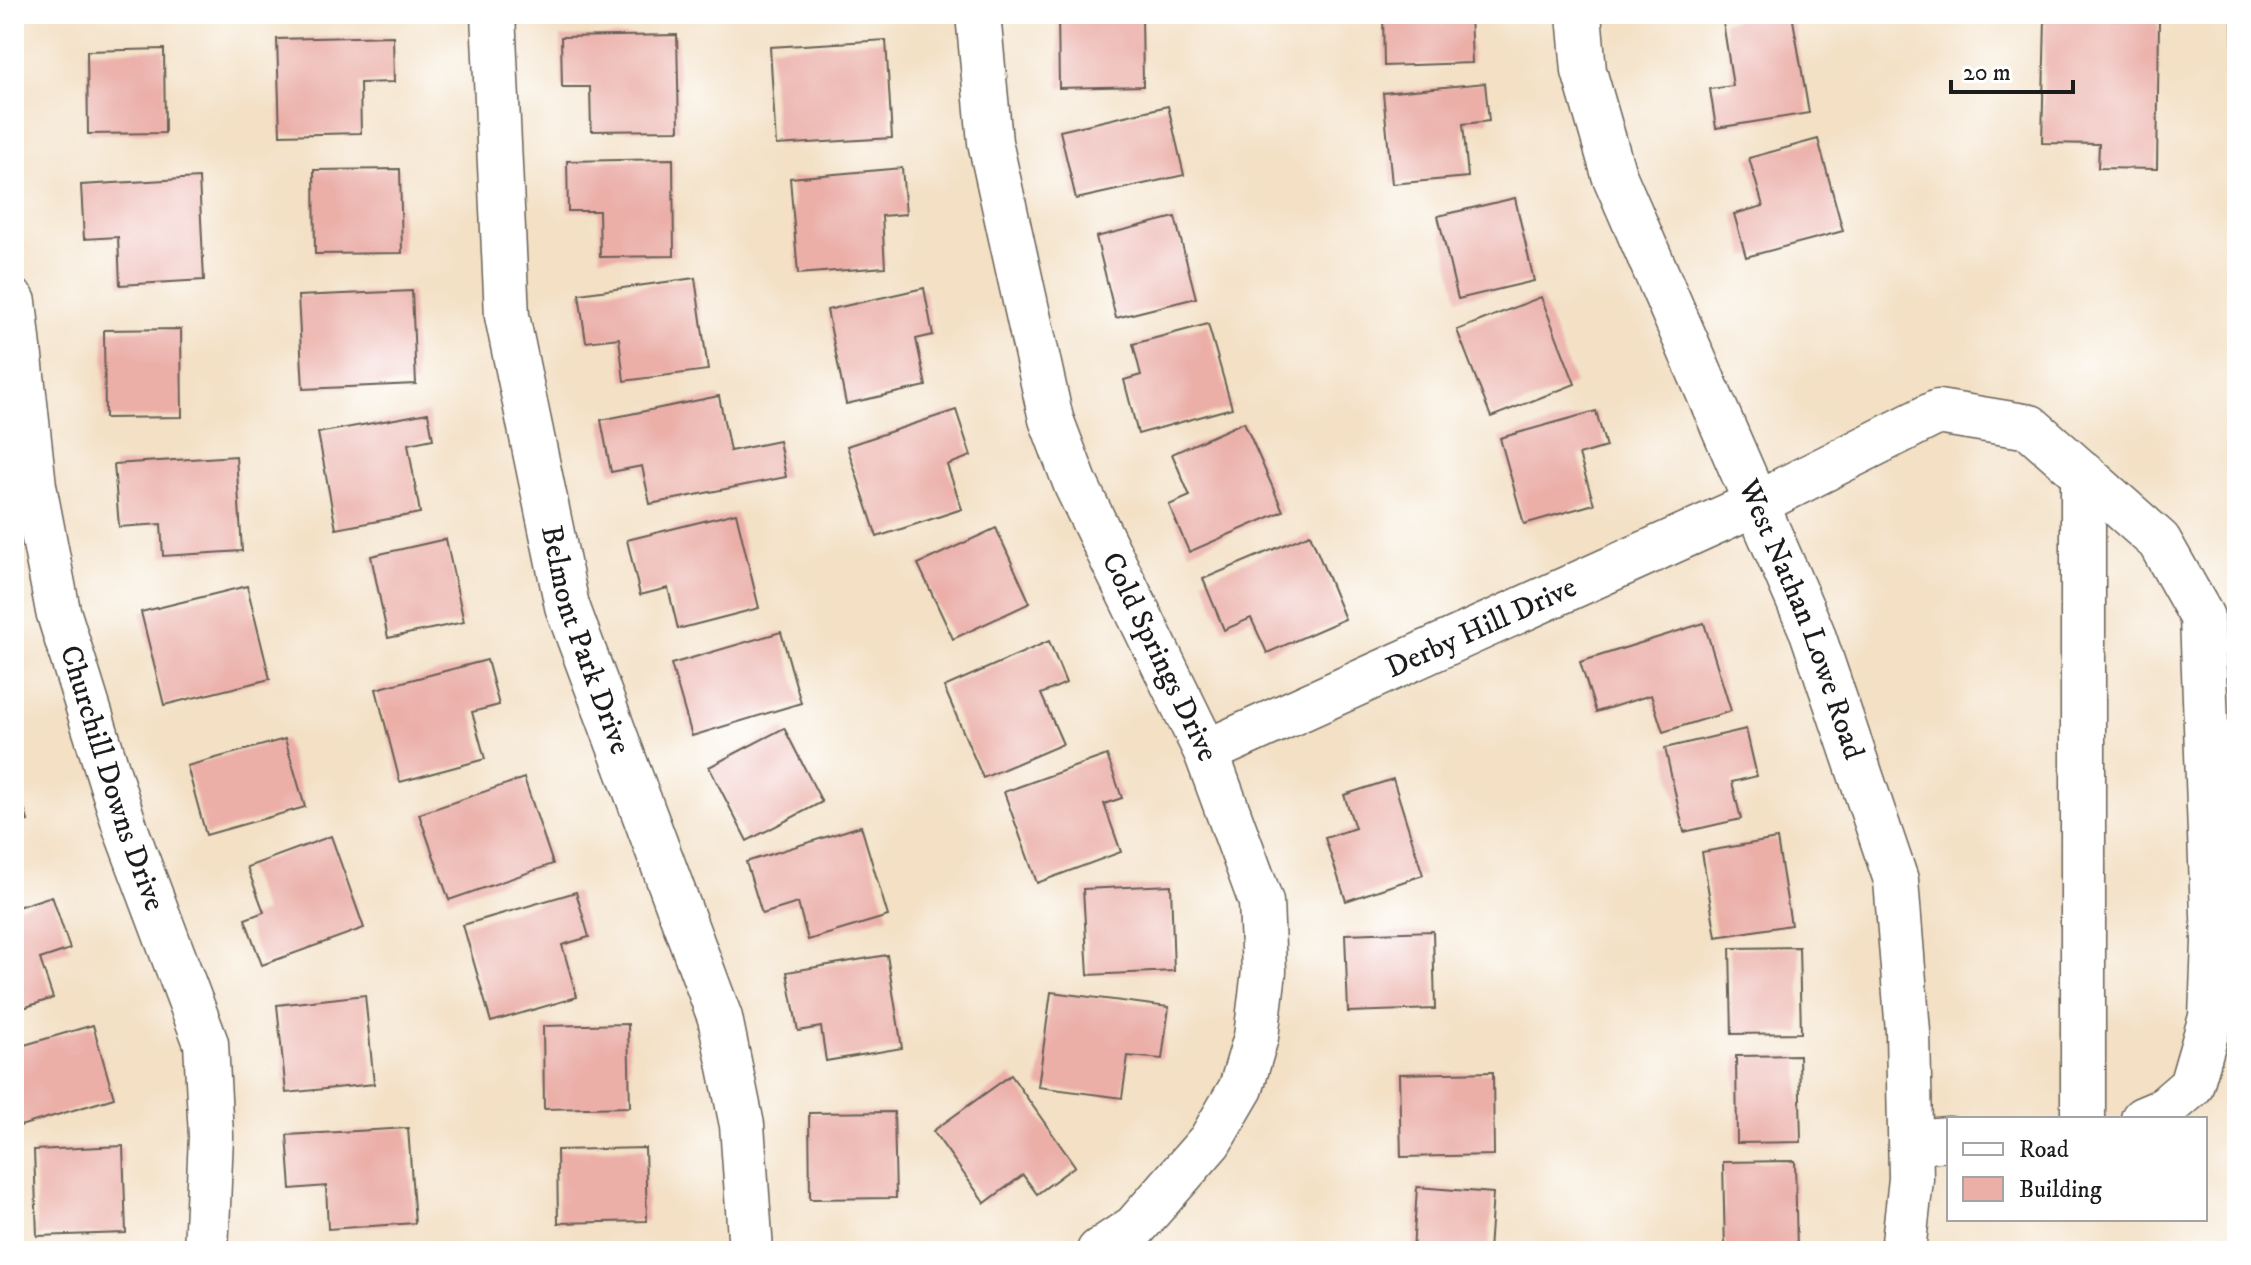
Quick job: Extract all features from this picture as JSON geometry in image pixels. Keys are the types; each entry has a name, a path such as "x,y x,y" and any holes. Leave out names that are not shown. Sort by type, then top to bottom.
{"street":[{"name":"Belmont Park Drive","path":"493,14 507,316 567,606 720,1018 742,1125 751,1251"},
{"name":"Cold Springs Drive","path":"978,14 990,142 1051,419 1076,485 1206,752 1261,902 1264,971 1256,1037 1241,1088 1210,1141 1135,1227 1099,1251"},
{"name":"West Nathan Lowe Road","path":"1579,14 1584,71 1614,175 1812,632 1896,880 1908,1032 1930,1140 1911,1179 1903,1251"},
{"name":"Churchill Downs Drive","path":"14,302 34,486 58,611 126,830 206,1043 211,1136 206,1251"},
{"name":"Derby Hill Drive","path":"1206,752 1757,503 1938,412 2030,427 2159,541 2202,617 2214,942 2211,1017 2191,1086 2162,1111 2148,1117"},
{"path":"2083,473 2083,1117"}],"building":[{"path":"1058,14 1142,14 1143,86 1059,88"},
{"path":"1383,14 1470,14 1472,63 1384,66"},
{"path":"1792,14 1809,113 1716,128 1710,89 1733,86 1723,22"},
{"path":"2232,14 2237,14 2237,119 2234,119"},
{"path":"2045,18 2159,20 2157,169 2098,168 2099,144 2042,143"},
{"path":"677,35 679,130 591,131 590,87 562,87 561,37"},
{"path":"393,36 394,82 360,83 361,133 280,135 277,39"},
{"path":"886,40 892,138 776,145 770,47"},
{"path":"164,49 165,133 88,134 87,51"},
{"path":"1485,83 1489,121 1463,124 1468,177 1392,184 1383,93"},
{"path":"1168,106 1184,175 1076,199 1060,131"},
{"path":"1818,139 1843,231 1746,257 1734,214 1763,206 1749,158"},
{"path":"673,159 674,256 600,257 599,211 568,211 567,161"},
{"path":"902,168 906,214 882,216 885,267 798,274 790,178"},
{"path":"400,169 402,253 315,254 314,170"},
{"path":"199,178 204,280 120,285 118,237 84,239 81,185"},
{"path":"1515,198 1534,281 1458,299 1438,216"},
{"path":"1175,217 1196,298 1116,318 1096,237"},
{"path":"695,278 708,370 624,381 619,338 586,342 579,294"},
{"path":"924,288 933,335 916,339 926,386 846,404 827,310"},
{"path":"412,291 416,384 303,389 298,296"},
{"path":"1541,297 1575,384 1491,417 1457,330"},
{"path":"1208,324 1232,408 1138,434 1124,380 1141,375 1133,344"},
{"path":"181,329 182,417 105,418 104,330"},
{"path":"719,396 730,451 779,441 786,477 650,504 642,466 611,472 601,420"},
{"path":"956,410 971,456 947,465 962,509 877,537 847,446"},
{"path":"1596,411 1606,447 1579,455 1594,504 1524,524 1500,438"},
{"path":"428,413 433,439 408,444 420,513 336,529 318,433"},
{"path":"1244,422 1283,511 1189,552 1169,505 1190,496 1172,454"},
{"path":"236,456 242,551 163,556 161,524 119,527 114,464"},
{"path":"736,513 759,608 678,629 668,588 640,595 627,540"},
{"path":"996,528 1030,603 953,639 918,564"},
{"path":"1310,534 1345,619 1267,653 1251,618 1224,630 1203,579"},
{"path":"446,539 464,622 388,638 371,556"},
{"path":"247,586 270,679 164,705 141,612"},
{"path":"1704,623 1731,711 1663,732 1651,695 1596,712 1580,662"},
{"path":"781,632 801,703 692,736 671,664"},
{"path":"1049,641 1066,683 1041,694 1063,744 983,778 944,687"},
{"path":"487,660 499,705 472,712 485,759 400,782 376,689"},
{"path":"784,728 822,802 747,841 709,767"},
{"path":"1746,729 1757,776 1732,782 1741,819 1684,832 1665,748"},
{"path":"285,739 305,807 206,835 187,766"},
{"path":"1107,755 1122,798 1104,804 1121,852 1037,883 1004,792"},
{"path":"14,776 28,821 14,824"},
{"path":"524,778 553,864 449,900 419,814"},
{"path":"1393,779 1423,875 1346,901 1325,838 1355,828 1344,795"},
{"path":"861,826 888,916 808,940 798,903 762,914 746,862"},
{"path":"331,836 364,928 262,965 245,919 264,912 247,867"},
{"path":"1777,839 1791,925 1716,937 1702,852"},
{"path":"1171,885 1174,971 1088,975 1083,889"},
{"path":"576,892 589,937 562,945 577,997 491,1022 463,925"},
{"path":"52,896 70,949 40,959 53,998 14,1011 14,908"},
{"path":"1433,931 1435,1009 1348,1012 1345,934"},
{"path":"1799,947 1801,1033 1732,1034 1730,948"},
{"path":"887,955 902,1048 826,1061 821,1027 798,1031 787,972"},
{"path":"1051,992 1169,1007 1162,1059 1128,1056 1122,1098 1038,1087"},
{"path":"365,995 374,1084 286,1093 277,1005"},
{"path":"628,1024 630,1107 544,1109 543,1026"},
{"path":"93,1025 114,1098 20,1126 14,1106 14,1048"},
{"path":"1799,1055 1801,1142 1737,1143 1736,1056"},
{"path":"1493,1072 1494,1155 1401,1157 1399,1074"},
{"path":"1011,1075 1075,1166 1037,1194 1023,1175 985,1203 933,1131"},
{"path":"894,1112 896,1198 810,1199 809,1113"},
{"path":"408,1128 415,1223 328,1229 326,1186 291,1189 287,1135"},
{"path":"123,1146 126,1233 37,1236 34,1150"},
{"path":"645,1148 647,1221 558,1223 557,1150"},
{"path":"1795,1161 1797,1251 1725,1251 1723,1162"},
{"path":"1417,1187 1493,1193 1489,1251 1413,1251"}]}
